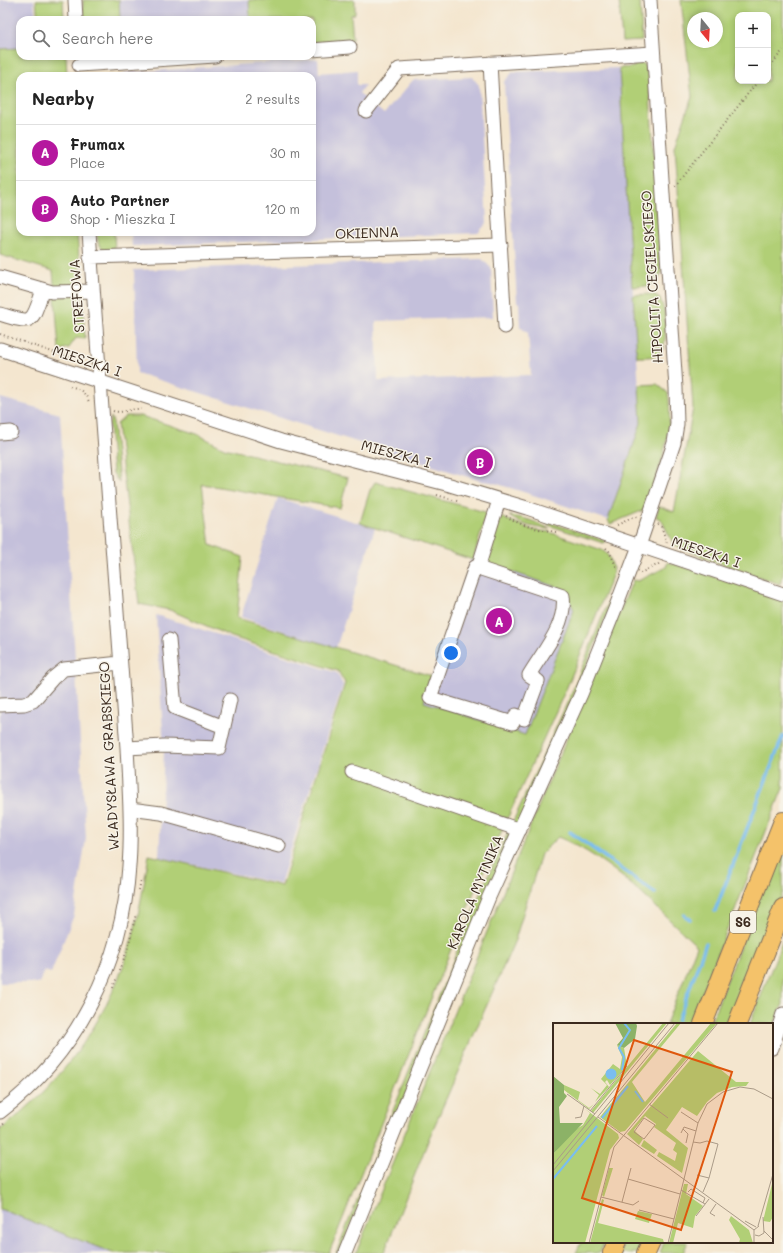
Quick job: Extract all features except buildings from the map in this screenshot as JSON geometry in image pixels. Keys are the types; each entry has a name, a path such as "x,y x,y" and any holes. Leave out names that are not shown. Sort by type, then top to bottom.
{"highway":[{"name":"S6","path":"703,1023 783,821"},
{"name":"S6","path":"737,1023 783,908"},
{"path":"612,1253 617,1243"},
{"path":"646,1253 651,1243"}],"street":[{"path":"75,0 76,16"},
{"name":"HIPOLITA CEGIELSKIEGO","path":"639,546 674,443 677,424 676,388 650,0"},
{"path":"316,50 350,47"},
{"path":"366,111 399,69 653,53"},
{"path":"79,66 161,60"},
{"path":"490,63 505,327"},
{"name":"STREFOWA","path":"89,236 100,382"},
{"name":"OKIENNA","path":"90,257 501,245"},
{"path":"0,277 52,292 93,291"},
{"path":"0,314 24,321 30,319 35,313 43,290"},
{"name":"MIESZKA I","path":"0,349 281,441 450,485 499,500 783,594"},
{"name":"WŁADYSŁAWA GRABSKIEGO","path":"5,1116 70,1040 88,1010 101,983 116,940 125,902 129,867 130,809 127,748 100,382"},
{"path":"479,565 563,596 564,606 562,621 529,675 538,682 524,720 516,715 513,723 430,698 475,567 479,565 499,500"},
{"name":"KAROLA MYTNIKA","path":"345,1253 489,897 581,694 639,546"},
{"path":"170,640 174,708 224,727"},
{"path":"0,705 24,704 33,701 52,678 64,668 120,664"},
{"path":"127,748 164,746 219,748 230,700"},
{"path":"352,772 520,830"},
{"path":"130,809 161,812 279,846"},
{"path":"773,1045 783,1014"}],"path":[{"path":"771,65 783,50"},
{"path":"663,201 756,84"},
{"path":"0,334 70,358"},
{"path":"115,418 118,412"},
{"path":"503,514 520,525 533,529 556,531"},
{"path":"139,892 141,878"},
{"path":"110,993 127,951 137,907"},
{"path":"0,1127 5,1116"}],"shaded area":[{"path":"0,0 34,0 36,16 16,16 16,48 0,49"},
{"path":"119,0 249,0 250,16 120,16"},
{"path":"318,59 319,73 357,70 357,85 365,85 359,93 384,114 413,80 472,77 479,85 487,223 478,233 132,246 131,236 316,236 316,72 137,72"},
{"path":"619,68 641,423 608,520 530,494 491,482 481,481 137,373 134,270 482,259 491,268 493,317 376,321 378,381 531,375 528,333 520,327 519,302 517,302 504,82 513,72"},
{"path":"0,398 60,414 86,838 74,915 51,973 44,971 39,983 0,983"},
{"path":"278,498 375,528 336,648 241,617"},
{"path":"471,559 564,589 574,610 525,735 423,702"},
{"path":"156,615 337,673 343,685 280,884 159,857 164,751"},
{"path":"0,1209 113,1253 0,1253"}],"green space":[{"path":"36,0 63,0 64,16 38,16"},
{"path":"83,0 119,0 120,16 83,16"},
{"path":"249,0 355,0 355,14 351,15 353,39 316,42 316,16 250,16"},
{"path":"619,0 640,0 642,41 622,42"},
{"path":"681,0 783,0 783,575 780,584 722,564 674,545 661,519 656,517 659,506 674,512 693,408 675,146 692,97"},
{"path":"16,48 16,60 66,60 67,72 16,72 16,236 77,236 85,339 76,338 69,348 59,350 53,271 0,255 0,49"},
{"path":"634,60 644,64 649,78 661,272 654,284 632,287 619,68 634,67"},
{"path":"98,236 114,236 115,251 107,251 101,247"},
{"path":"633,295 655,295 663,306 665,314 665,341 659,354 650,357 637,357"},
{"path":"657,384 668,393 670,408 664,452 655,482 644,510 610,524 608,520 641,423 639,385"},
{"path":"126,416 141,416 197,434 224,448 348,478 340,508 202,484 210,545 243,557 237,618 432,676 424,702 525,735 574,610 564,589 488,564 486,560 498,516 533,530 549,532 602,550 607,555 613,569 612,576 567,687 474,892 329,1253 113,1253 0,1209 0,1130 23,1111 65,1068 83,1044 98,1019 112,993 124,965 140,906 149,855 282,886 345,683 338,671 232,637 170,610 139,604 117,424"},
{"path":"111,417 113,422 119,483 113,473 109,424"},
{"path":"375,482 485,512 486,515 473,560 360,523 370,490"},
{"path":"509,516 530,520 550,529 528,526"},
{"path":"537,518 606,541 603,543 551,526"},
{"path":"668,562 783,599 783,788 690,1023 666,1023 697,946 649,900 615,871 578,846 558,837 541,854 515,940 430,1136 384,1253 356,1253 522,846 633,580 638,581 666,567"},
{"path":"622,576 591,654 339,1253 336,1253 480,894 573,690 618,577"},
{"path":"783,837 783,892 730,1023 710,1023"},
{"path":"783,939 783,1004 773,1027 773,1023 750,1023"},
{"path":"581,1243 604,1243 600,1253 576,1253"},
{"path":"624,1243 644,1243 640,1253 620,1253"},
{"path":"664,1243 688,1243 683,1253 660,1253"}],"waterway":[{"path":"715,911 783,736"},
{"path":"570,832 655,893"},
{"path":"684,915 690,919"},
{"path":"678,1020 706,943"}],"place":[{"name":"Auto Partner","path":"480,462"},
{"name":"Frumax","path":"499,621"}]}
